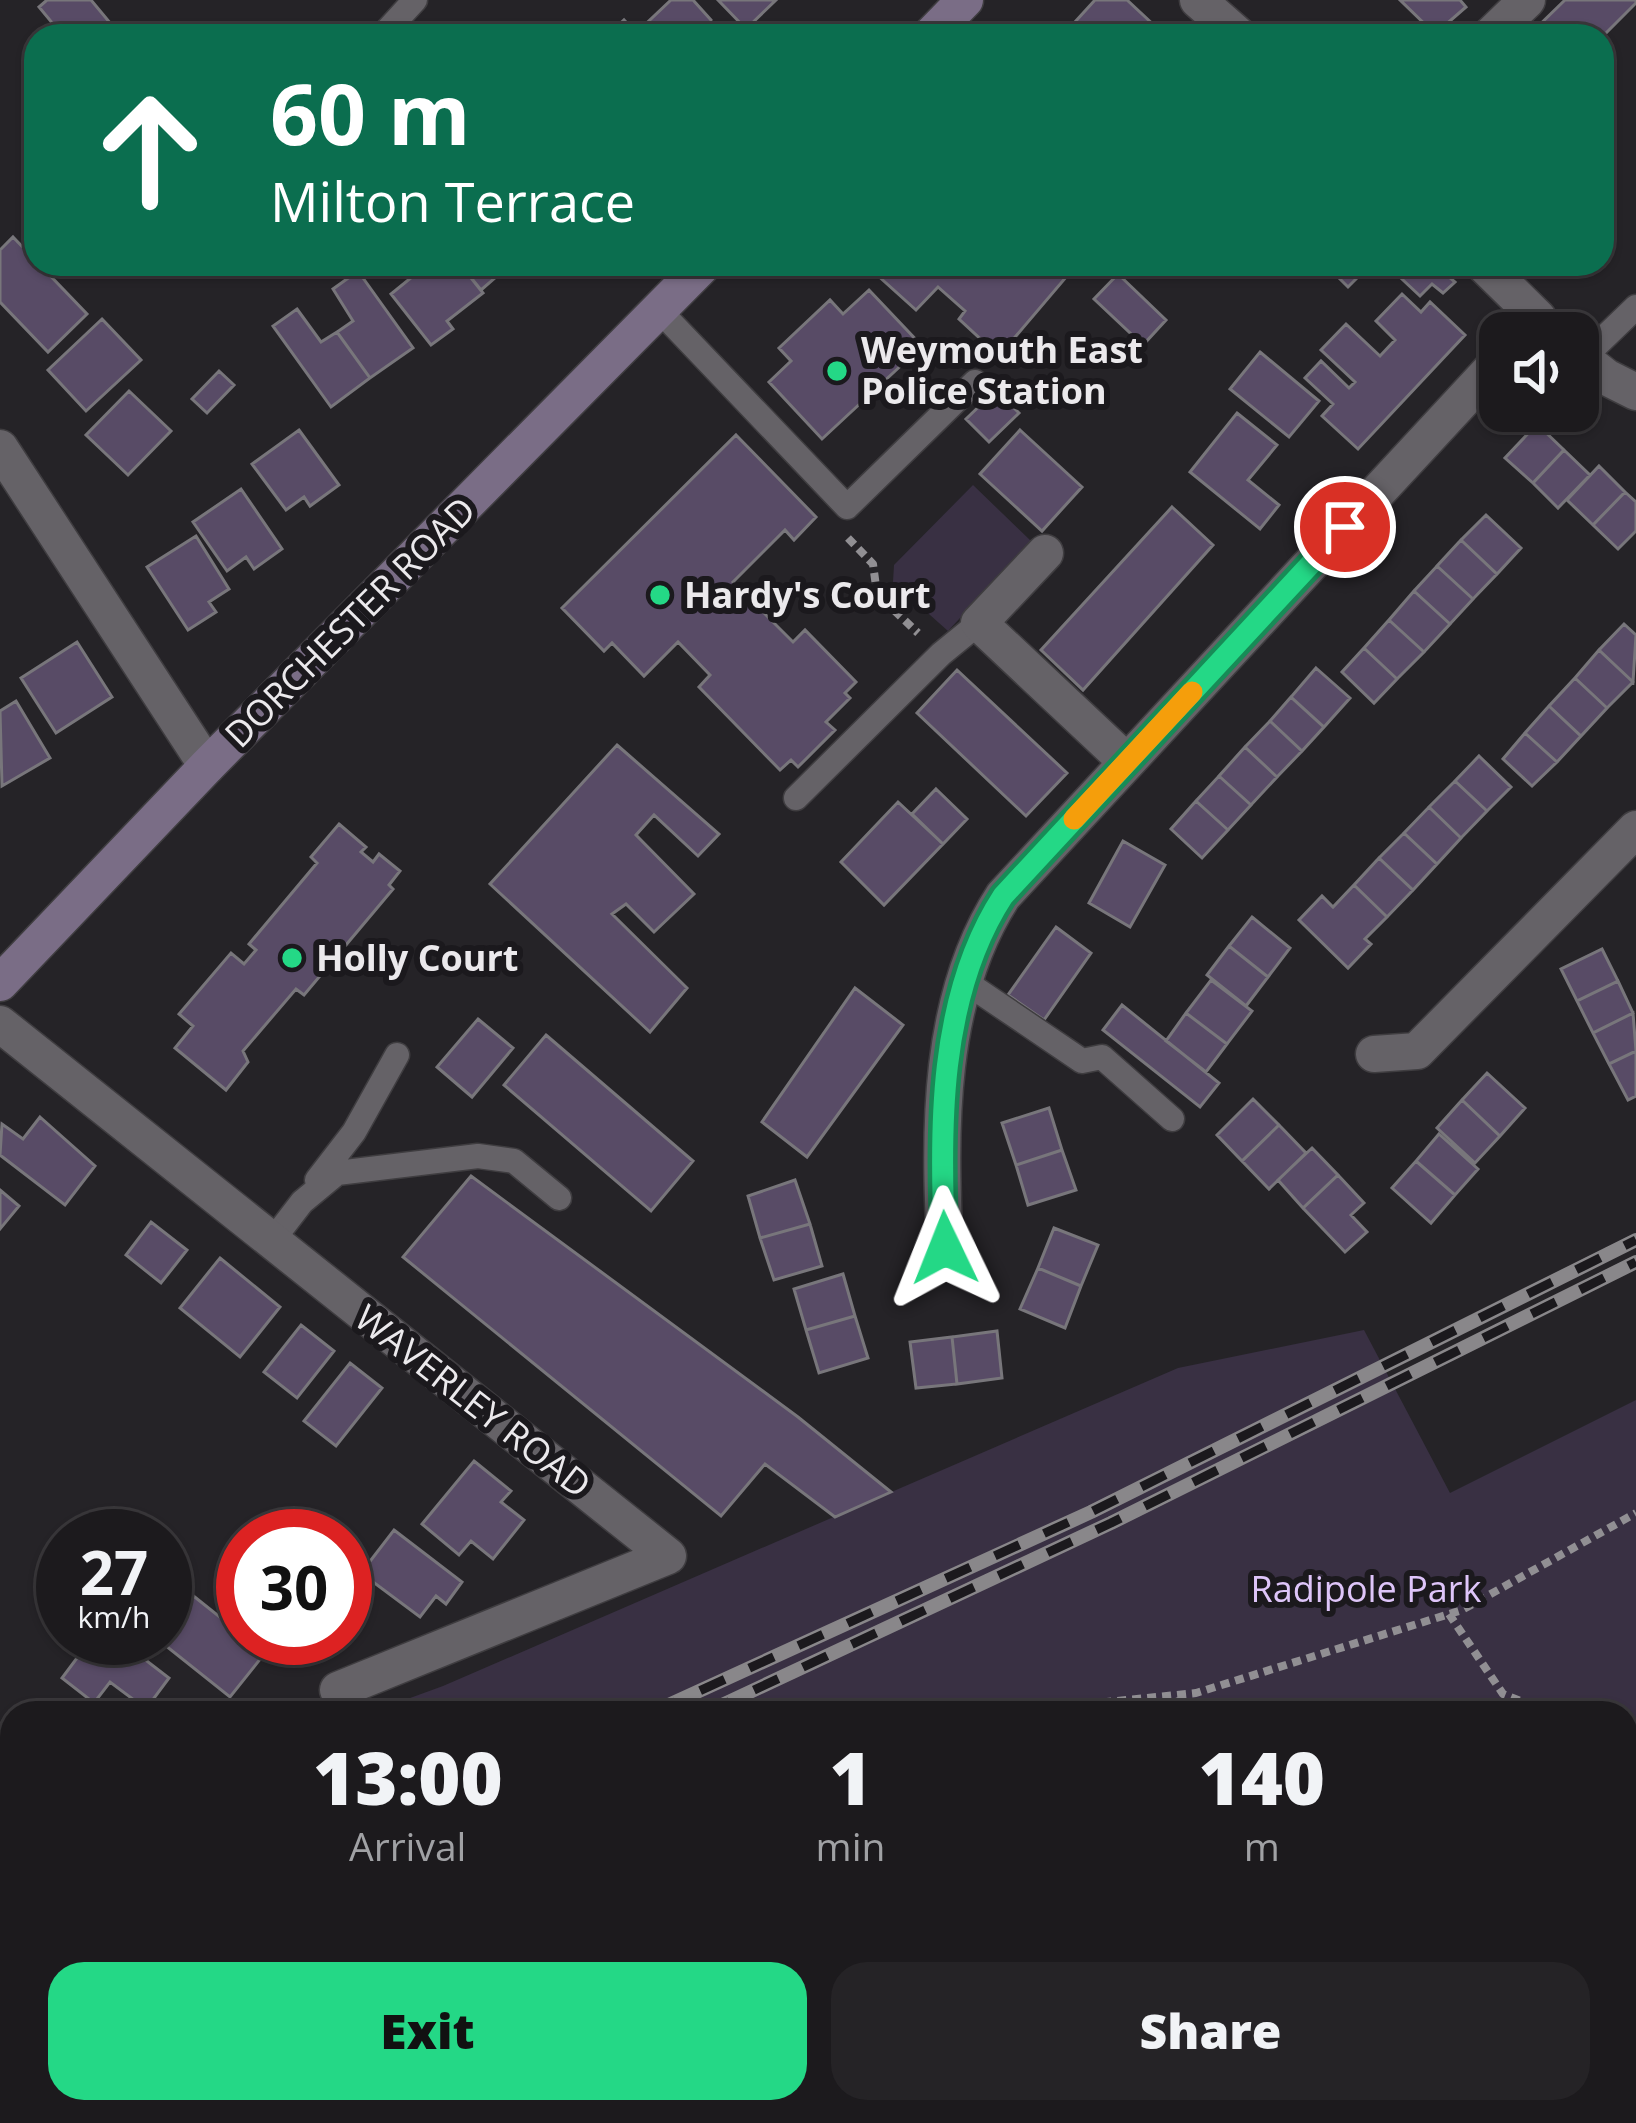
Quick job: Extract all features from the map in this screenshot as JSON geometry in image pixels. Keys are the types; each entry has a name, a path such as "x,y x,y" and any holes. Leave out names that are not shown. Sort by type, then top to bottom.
{"main road":[{"path":"942,24 965,0"},
{"name":"DORCHESTER ROAD","path":"0,983 207,766 692,276"}],"street":[{"path":"1198,0 1225,24"},
{"path":"1502,24 1527,0"},
{"path":"1494,276 1525,312"},
{"path":"1599,372 1636,392"},
{"path":"945,1248 942,1190 951,1029 982,928 1003,896 1479,383"},
{"path":"0,448 207,766"},
{"path":"1045,553 980,623 1127,762"},
{"path":"1374,1054 1417,1051 1632,843"},
{"name":"WAVERLEY ROAD","path":"0,1024 668,1556 338,1690"}],"lane":[{"path":"393,24 415,0"},
{"path":"1599,340 1636,307"},
{"path":"659,310 847,507 975,382"},
{"path":"796,798 940,654 980,623"},
{"path":"964,981 1082,1061 1102,1057 1172,1119"},
{"path":"272,1241 354,1132 398,1055"},
{"path":"302,1202 337,1173 478,1156 514,1161 559,1198"}],"path":[{"path":"1179,1701 1449,1614 1636,1513"},
{"path":"1449,1614 1503,1694 1520,1701"},
{"path":"1123,1701 1196,1694"}],"green space":[{"path":"973,485 1031,541 948,631 893,582 894,565"},
{"name":"Radipole Park","path":"1364,1330 1450,1493 1636,1400 1636,1701 402,1701 443,1686 1178,1368"}],"building":[{"path":"47,0 91,0 111,24 53,24 39,7"},
{"path":"671,0 693,0 711,20 709,24 646,24"},
{"path":"718,0 776,0 751,24 741,24"},
{"path":"1095,0 1127,0 1153,24 1073,24"},
{"path":"1400,0 1460,0 1466,7 1446,24 1425,24"},
{"path":"1565,0 1636,0 1614,25 1540,24"},
{"path":"13,237 24,248 24,276 50,276 87,314 48,352 0,302 0,250"},
{"path":"351,276 362,276 413,348 370,378 337,332 353,321 333,289"},
{"path":"470,276 483,293 447,321 453,329 431,345 391,294 412,277"},
{"path":"470,276 497,276 481,290"},
{"path":"878,276 1067,276 999,356 959,319 965,311 938,287 916,310"},
{"path":"1120,276 1166,320 1143,345 1094,299"},
{"path":"1337,276 1359,276 1348,287"},
{"path":"1399,276 1448,276 1455,282 1443,293 1432,284 1420,296"},
{"name":"Weymouth East Police Station","path":"869,290 922,346 822,439 769,382 791,361 779,348 830,300 843,314"},
{"path":"1402,294 1421,312 1430,302 1465,335 1358,449 1322,416 1333,404 1305,378 1321,361 1349,388 1355,382 1321,350 1346,324 1380,356 1395,340 1376,321"},
{"path":"297,309 321,342 337,332 370,378 331,407 273,326"},
{"path":"102,319 141,360 86,411 48,370"},
{"path":"1260,352 1319,401 1289,437 1230,389"},
{"path":"219,371 234,385 207,413 192,399"},
{"path":"996,390 1019,413 989,442 966,419"},
{"path":"129,391 171,431 128,475 86,435"},
{"path":"1237,413 1277,445 1248,480 1279,505 1260,529 1190,472"},
{"path":"299,430 339,485 310,506 304,497 286,510 252,464"},
{"path":"1020,430 1082,487 1042,531 980,474"},
{"path":"1529,432 1545,432 1564,450 1533,483 1505,458"},
{"name":"Hardy's Court","path":"736,435 816,517 794,540 785,530 733,582 793,642 805,630 856,682 845,693 850,698 826,722 835,730 798,767 791,760 780,770 699,687 710,675 678,642 644,676 612,643 604,651 562,608"},
{"path":"1564,450 1590,475 1558,508 1533,483"},
{"path":"1599,466 1625,492 1593,525 1567,500"},
{"path":"241,489 282,549 254,569 246,557 227,571 193,522"},
{"path":"1625,492 1636,502 1636,531 1618,549 1593,525"},
{"path":"1172,507 1213,545 1083,690 1041,650"},
{"path":"1486,515 1521,548 1497,574 1461,540"},
{"path":"196,536 229,589 209,602 216,612 188,630 147,567"},
{"path":"1461,540 1497,574 1473,599 1437,566"},
{"path":"1437,566 1473,599 1450,624 1414,591"},
{"path":"1414,591 1450,624 1424,652 1389,620"},
{"path":"1389,620 1424,652 1397,679 1364,648"},
{"path":"1624,624 1636,635 1633,682 1599,650"},
{"path":"77,642 112,697 56,733 21,678"},
{"path":"1364,648 1397,679 1374,703 1342,672"},
{"path":"1599,650 1633,682 1607,708 1575,678"},
{"path":"1316,668 1350,698 1324,727 1291,697"},
{"path":"957,670 1067,773 1026,816 917,713"},
{"path":"1575,678 1607,708 1581,736 1549,706"},
{"path":"1291,697 1324,727 1302,751 1270,721"},
{"path":"16,701 50,758 2,786 0,711"},
{"path":"1549,706 1581,736 1557,762 1525,733"},
{"path":"1270,721 1302,751 1277,777 1245,747"},
{"path":"1525,733 1557,762 1532,786 1503,759"},
{"path":"617,745 719,834 698,856 654,815 636,835 694,894 654,932 626,904 612,914 687,988 650,1032 490,884"},
{"path":"1245,747 1277,777 1251,805 1219,776"},
{"path":"1479,756 1511,787 1487,811 1455,781"},
{"path":"1219,776 1251,805 1228,830 1196,801"},
{"path":"1455,781 1487,811 1461,838 1429,807"},
{"path":"936,789 967,819 943,844 912,814"},
{"path":"1196,801 1228,830 1202,858 1171,829"},
{"path":"898,802 943,844 884,905 841,862"},
{"path":"1429,807 1461,838 1437,864 1404,833"},
{"name":"Holly Court","path":"339,824 366,847 361,852 373,862 379,854 400,871 389,885 393,889 304,995 296,989 243,1051 248,1062 226,1090 175,1048 193,1026 179,1014 231,953 244,964 256,950 249,944 317,863 311,857"},
{"path":"1404,833 1437,864 1413,890 1379,858"},
{"path":"1123,841 1165,865 1130,927 1089,903"},
{"path":"1379,858 1413,890 1387,917 1354,885"},
{"path":"1354,885 1387,917 1365,939 1371,944 1348,968 1299,920 1322,896 1333,907"},
{"path":"1252,917 1290,948 1268,977 1229,946"},
{"path":"1056,927 1091,953 1044,1020 1008,995"},
{"path":"1229,946 1268,977 1246,1006 1207,975"},
{"path":"1602,949 1618,981 1577,1001 1561,969"},
{"path":"1211,980 1252,1011 1227,1044 1186,1013"},
{"path":"1618,981 1633,1013 1593,1033 1577,1001"},
{"path":"855,988 903,1025 807,1157 762,1122"},
{"path":"1122,1005 1219,1083 1200,1107 1103,1030"},
{"path":"1186,1013 1227,1044 1206,1072 1166,1041"},
{"path":"1633,1013 1636,1051 1609,1064 1593,1033"},
{"path":"478,1019 513,1048 472,1097 437,1067"},
{"path":"546,1035 693,1161 651,1211 504,1085"},
{"path":"1636,1051 1636,1096 1628,1100 1609,1064"},
{"path":"1487,1073 1525,1108 1500,1136 1462,1100"},
{"path":"1253,1099 1279,1125 1242,1161 1217,1135"},
{"path":"1462,1100 1500,1136 1475,1163 1437,1128"},
{"path":"1049,1108 1062,1150 1016,1165 1002,1123"},
{"path":"40,1117 95,1166 65,1205 0,1155 2,1124 23,1139"},
{"path":"1279,1125 1306,1153 1269,1189 1242,1161"},
{"path":"1439,1134 1478,1169 1455,1195 1416,1161"},
{"path":"1312,1148 1338,1175 1303,1208 1278,1180"},
{"path":"1062,1150 1076,1190 1028,1205 1016,1165"},
{"path":"1416,1161 1455,1195 1431,1223 1392,1188"},
{"path":"1338,1175 1364,1203 1351,1215 1367,1232 1345,1252 1303,1208"},
{"path":"471,1176 798,1417 891,1492 835,1517 765,1464 721,1516 403,1257"},
{"path":"795,1180 810,1224 760,1238 748,1196"},
{"path":"0,1190 19,1206 0,1229"},
{"path":"151,1222 187,1250 161,1283 126,1255"},
{"path":"810,1224 822,1266 774,1280 760,1238"},
{"path":"1054,1228 1098,1245 1081,1286 1038,1268"},
{"path":"220,1258 280,1307 240,1357 180,1308"},
{"path":"1038,1268 1081,1286 1065,1328 1020,1309"},
{"path":"843,1274 855,1316 806,1330 794,1289"},
{"path":"855,1316 868,1358 819,1373 806,1330"},
{"path":"301,1325 334,1351 297,1398 264,1372"},
{"path":"997,1331 1002,1378 957,1384 952,1337"},
{"path":"952,1337 957,1384 916,1388 910,1342"},
{"path":"350,1363 382,1388 336,1446 304,1421"},
{"path":"474,1461 511,1491 501,1502 524,1520 493,1559 471,1541 459,1555 422,1524"},
{"path":"394,1530 462,1582 446,1604 436,1596 420,1617 372,1581 372,1559"},
{"path":"192,1595 216,1614 216,1665 255,1665 230,1697 190,1665"},
{"path":"72,1665 152,1665 169,1678 152,1701 135,1701 110,1682 91,1701 62,1678"}],"railway":[{"path":"677,1701 1091,1512 1636,1240"},
{"path":"731,1701 1111,1523 1636,1262"}],"slow traffic":[{"path":"1074,819 1192,692"}],"place":[{"name":"Weymouth East Police Station","path":"837,371"},
{"name":"Hardy's Court","path":"660,595"},
{"name":"Holly Court","path":"292,958"}],"route":[{"path":"945,1248 942,1190 951,1029 982,928 1003,896 1345,527"}]}
